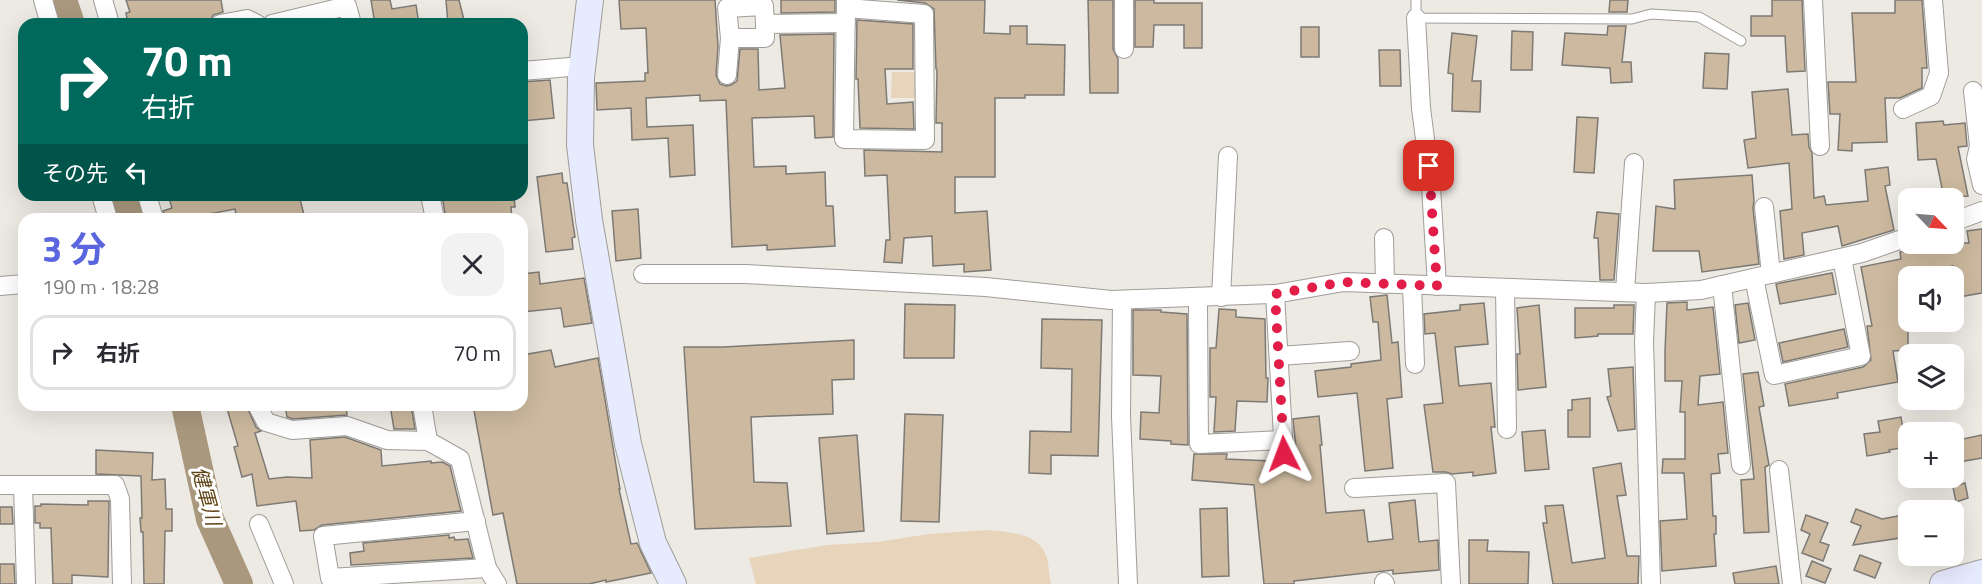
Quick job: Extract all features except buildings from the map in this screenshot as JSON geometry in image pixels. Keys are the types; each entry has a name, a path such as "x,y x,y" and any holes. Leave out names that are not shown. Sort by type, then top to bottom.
{"street":[{"path":"43,0 48,18"},
{"path":"103,0 108,18"},
{"path":"590,0 582,66 580,146 589,220 628,444 654,543 673,584"},
{"path":"1124,0 1124,49"},
{"path":"1813,0 1820,146"},
{"path":"1903,109 1930,96 1939,73 1933,0"},
{"path":"293,18 347,3 351,18"},
{"path":"727,75 730,38 727,8 764,6 765,38 730,38"},
{"path":"765,24 846,10 924,14 925,140 844,139 846,10"},
{"path":"1416,18 1421,108 1431,186 1437,286"},
{"path":"528,70 582,66"},
{"path":"1973,91 1978,146 1976,159 1982,185"},
{"path":"1221,297 1228,156"},
{"path":"1625,291 1634,163"},
{"path":"1764,207 1763,276 1774,375 1861,356 1842,258"},
{"path":"1964,218 1982,211"},
{"path":"1384,238 1385,284"},
{"path":"643,274 745,274 986,287 1122,300 1275,294 1344,282 1646,293 1701,290 1863,253 1898,241"},
{"path":"0,286 18,284"},
{"path":"1412,285 1415,364"},
{"path":"1722,285 1741,465"},
{"path":"1504,288 1507,429"},
{"path":"1646,293 1644,342 1651,584"},
{"path":"1198,307 1199,444 1283,447 1275,294"},
{"path":"1122,300 1122,416 1128,584"},
{"path":"1279,356 1350,351"},
{"path":"260,411 266,422 292,430 346,426 387,440 428,441 460,459 487,568 497,584"},
{"path":"423,411 428,441"},
{"path":"1779,470 1792,584"},
{"path":"1354,488 1446,483 1451,584"},
{"path":"0,485 115,485 120,499 122,584"},
{"path":"23,485 26,584"},
{"path":"476,521 323,536 330,578 487,568"},
{"path":"259,524 284,584"},
{"path":"1943,584 1982,573"}],"lane":[{"path":"1416,0 1416,18 1632,19 1651,14 1699,17 1741,41"}],"shaded area":[{"path":"892,72 920,72 920,98 891,98"},
{"path":"987,530 1021,535 1042,547 1048,562 1051,584 756,584 749,558 827,545"}],"waterway":[{"name":"健軍川","path":"63,0 69,18"},
{"name":"健軍川","path":"127,201 131,213"},
{"name":"健軍川","path":"186,411 210,519 239,584"}],"route":[{"path":"1284,454 1275,294 1344,282 1437,286 1429,166"}]}
